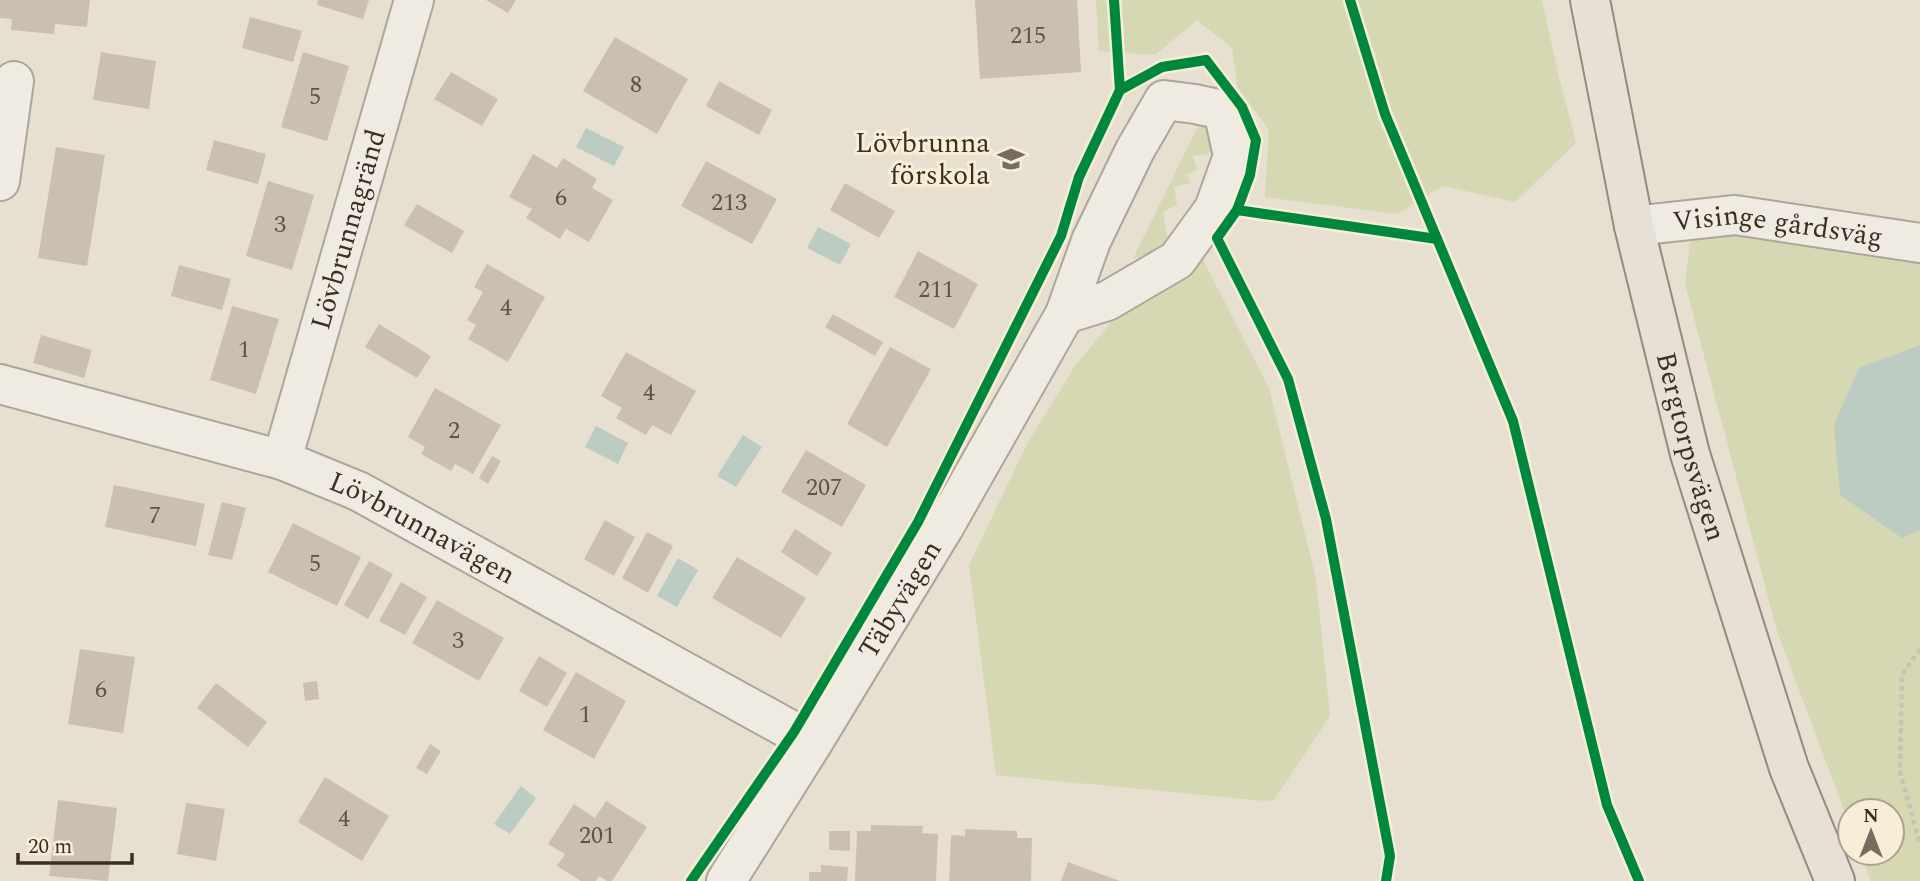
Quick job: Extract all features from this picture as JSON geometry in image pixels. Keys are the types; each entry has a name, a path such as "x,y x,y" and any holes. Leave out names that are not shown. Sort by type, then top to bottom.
{"main road":[{"name":"Bergtorpsvägen","path":"1590,0 1634,226 1690,454 1789,768 1835,881"}],"street":[{"name":"Lövbrunnagränd","path":"282,460 414,0"},
{"path":"0,181 14,81"},
{"name":"Täbyvägen","path":"726,881 813,744 944,527 1065,314 1091,241 1135,150 1164,100 1223,110 1234,156 1214,209 1177,260 1107,301 1065,314"},
{"name":"Visinge gårdsväg","path":"1634,226 1735,215 1920,243"},
{"name":"Lövbrunnavägen","path":"0,384 282,460 358,491 813,744"}],"path":[{"path":"1920,649 1902,675 1900,772 1920,844"}],"green space":[{"path":"1096,0 1542,0 1576,143 1515,202 1443,186 1397,214 1265,197 1269,130 1238,88 1232,48 1197,20 1155,55 1099,51"},
{"path":"1203,116 1216,140 1209,154 1193,156 1197,169 1187,175 1191,183 1174,187 1177,205 1163,212 1168,241 1160,250 1133,259"},
{"path":"1738,226 1920,254 1920,881 1871,881 1866,867 1906,867 1906,797 1839,797 1777,631 1685,284 1690,242"},
{"path":"1201,256 1269,388 1316,578 1330,716 1274,800 996,775 969,565 1028,442 1075,366 1118,314"}],"shaded area":[{"path":"586,128 624,147 614,166 576,147"},
{"path":"818,227 851,244 840,265 807,248"},
{"path":"1920,345 1920,530 1902,538 1840,495 1834,425 1859,368"},
{"path":"596,426 628,443 618,464 585,447"},
{"path":"743,435 762,447 736,487 717,476"},
{"path":"678,558 698,570 677,607 657,596"},
{"path":"521,786 536,798 510,834 494,824"}],"building":[{"path":"0,0 90,0 87,27 55,24 54,34 11,30 12,19 0,18"},
{"path":"318,0 369,0 363,19 317,5"},
{"path":"486,0 516,0 508,13"},
{"path":"975,0 1077,0 1081,72 980,79"},
{"path":"250,17 302,31 293,62 242,48"},
{"path":"615,37 688,79 657,134 583,91"},
{"path":"101,52 156,61 149,109 93,100"},
{"path":"303,52 349,66 327,141 281,127"},
{"path":"451,72 498,99 482,126 434,99"},
{"path":"719,81 772,110 759,135 706,106"},
{"path":"214,140 266,154 258,184 206,170"},
{"path":"56,147 105,155 87,266 38,258"},
{"path":"533,154 557,168 563,158 597,179 592,188 613,200 589,242 566,229 560,239 526,218 532,209 509,197"},
{"path":"706,161 777,199 752,244 681,206"},
{"path":"268,181 314,195 292,270 246,256"},
{"path":"845,183 895,211 879,238 830,210"},
{"path":"417,204 464,231 452,253 404,225"},
{"path":"918,251 978,284 954,329 894,297"},
{"path":"487,264 545,297 508,362 468,339 476,325 467,320 483,292 474,287"},
{"path":"179,265 231,279 222,310 171,296"},
{"path":"232,306 279,319 256,394 210,380"},
{"path":"833,314 883,342 875,356 825,327"},
{"path":"379,324 431,356 417,378 365,347"},
{"path":"41,335 92,350 84,378 33,363"},
{"path":"890,347 931,369 887,447 847,424"},
{"path":"626,352 696,391 671,435 652,425 646,435 616,418 622,408 601,396"},
{"path":"435,388 501,425 473,474 455,464 451,471 421,454 425,447 408,437"},
{"path":"806,450 866,485 842,527 781,492"},
{"path":"492,456 501,461 488,484 479,478"},
{"path":"114,485 205,504 196,546 105,527"},
{"path":"222,502 246,508 232,560 208,555"},
{"path":"605,520 635,537 614,576 584,559"},
{"path":"293,523 361,557 337,606 268,572"},
{"path":"795,529 832,553 817,576 781,552"},
{"path":"647,532 673,546 648,593 622,578"},
{"path":"737,557 806,598 781,638 712,598"},
{"path":"369,561 393,574 368,619 344,605"},
{"path":"401,582 427,597 405,635 379,621"},
{"path":"437,600 504,638 479,681 412,643"},
{"path":"80,649 135,657 123,733 68,724"},
{"path":"539,656 567,673 547,707 519,691"},
{"path":"576,672 626,701 594,759 543,730"},
{"path":"317,681 319,699 305,701 303,683"},
{"path":"216,683 267,722 248,747 197,708"},
{"path":"430,744 441,751 427,774 416,768"},
{"path":"325,777 389,816 362,861 298,822"},
{"path":"58,800 117,808 108,881 49,876"},
{"path":"606,801 647,827 612,881 599,876 596,881 581,881 557,866 565,854 548,844 574,804 595,818"},
{"path":"186,803 225,809 216,861 177,854"},
{"path":"871,825 923,826 922,833 938,834 936,881 855,881 857,831 871,831"},
{"path":"965,829 1017,831 1017,838 1032,838 1031,881 949,881 951,835 965,836"},
{"path":"829,831 850,831 850,851 829,850"},
{"path":"1068,862 1120,881 1061,881"},
{"path":"821,865 848,867 847,881 809,881 809,872 821,872"}],"cycle path":[{"path":"1114,0 1120,90"},
{"path":"1350,0 1385,114 1513,421 1607,805 1639,881"},
{"path":"1206,60 1242,107 1256,140 1250,175 1237,210 1217,238 1288,379 1326,519 1390,856 1386,881"},
{"path":"691,881 794,732 918,522 1061,236 1079,177 1120,90 1162,67 1206,60"},
{"path":"1237,210 1437,239"}],"place":[{"name":"Lövbrunna förskola","path":"1011,159"}]}
